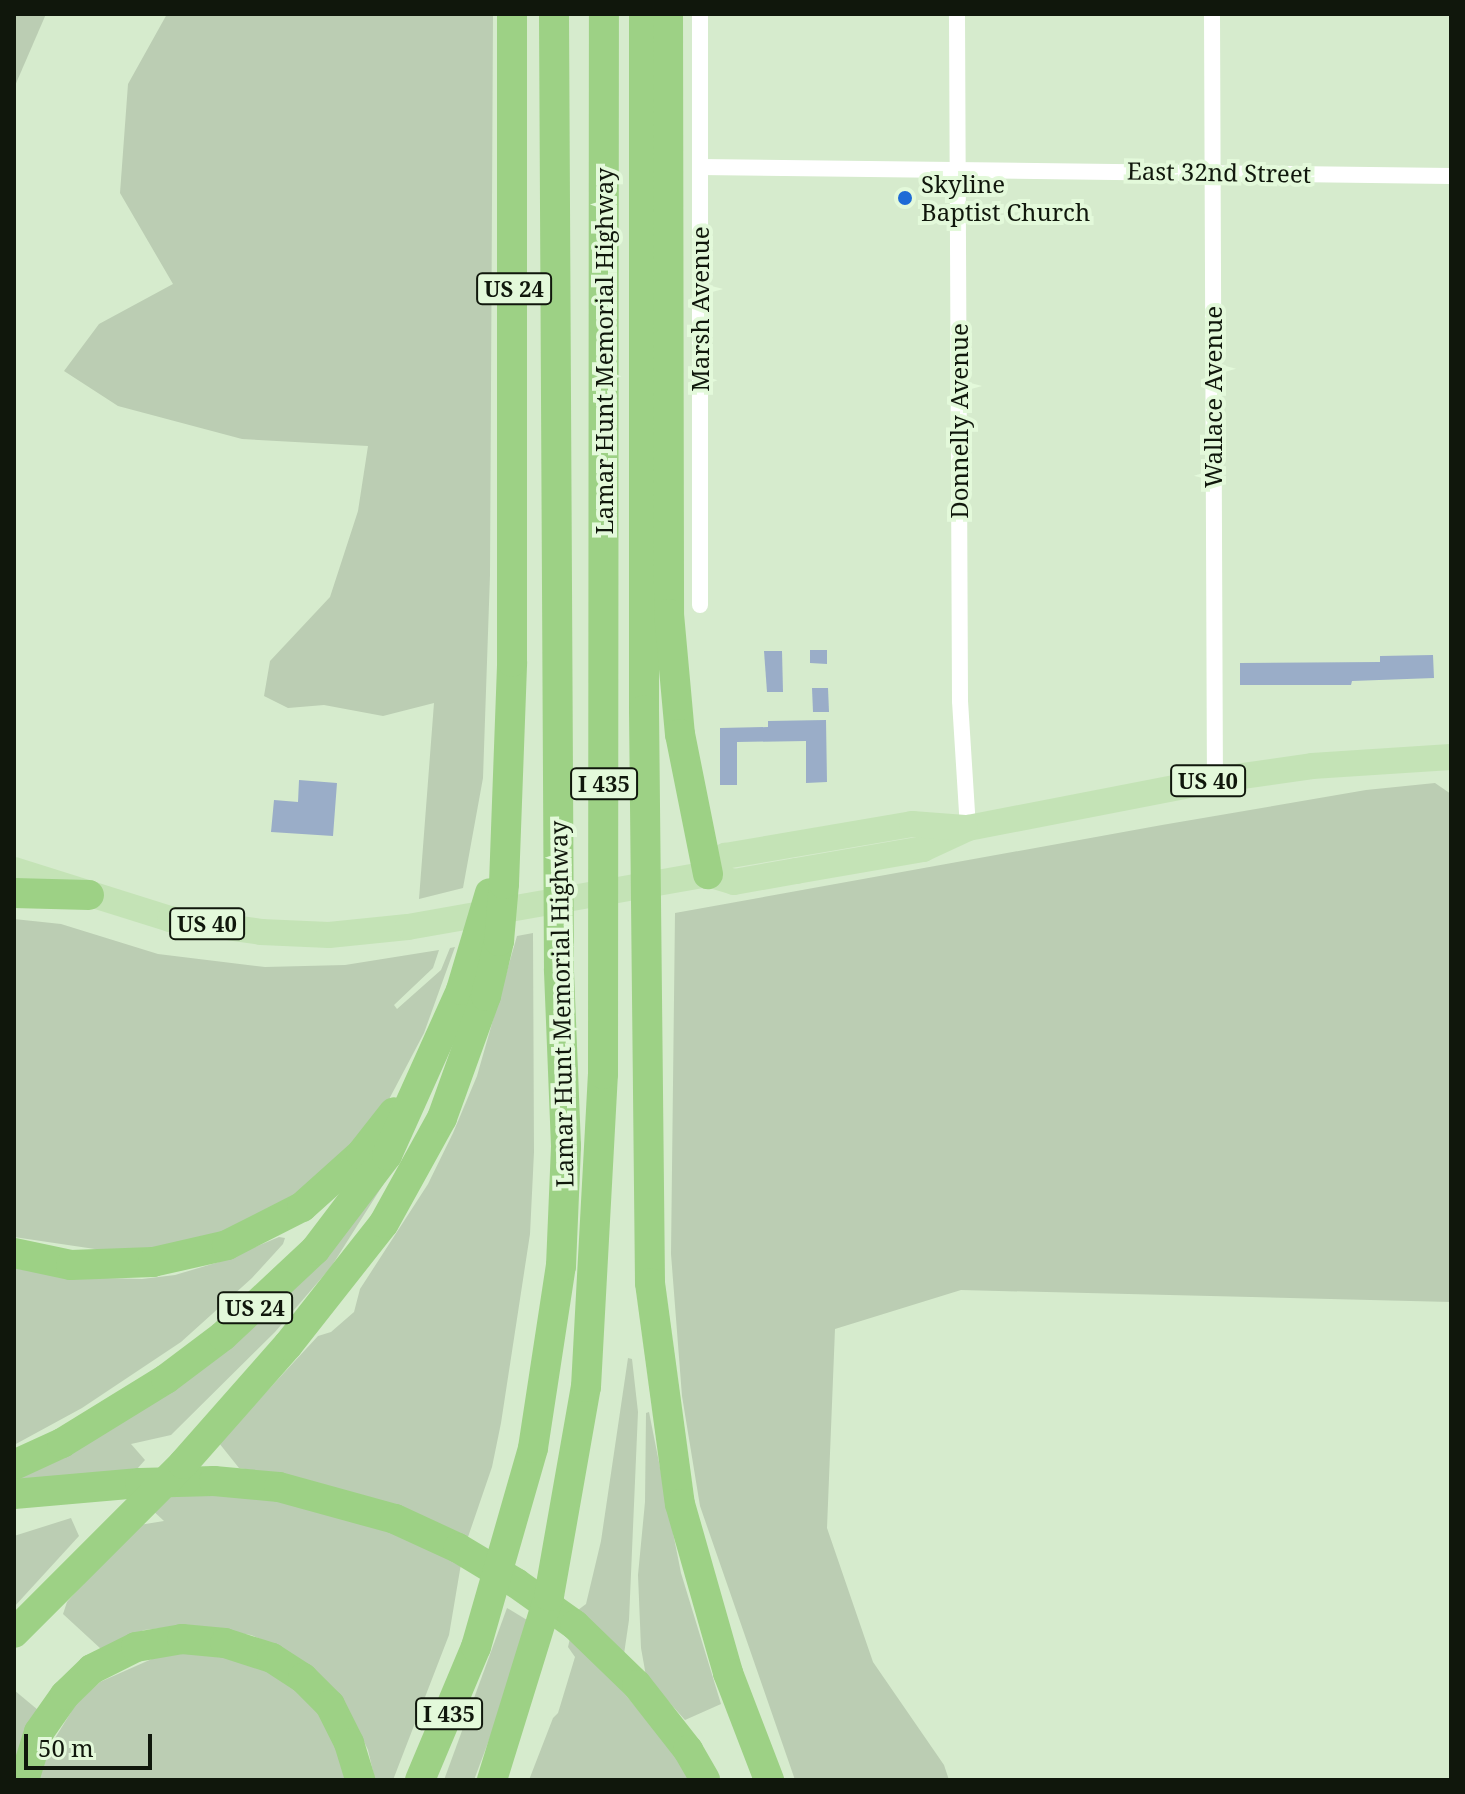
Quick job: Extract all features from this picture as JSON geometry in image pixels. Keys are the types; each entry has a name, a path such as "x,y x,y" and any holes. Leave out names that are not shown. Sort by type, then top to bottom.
{"highway":[{"name":"US 24","path":"14,1465 62,1443 166,1379 265,1300 315,1250 361,1194 387,1155 461,990 491,888 510,751 515,385 512,14"},
{"name":"Lamar Hunt Memorial Highway","path":"420,1780 476,1647 533,1448 561,1266 566,1146 559,953 554,14"},
{"name":"Lamar Hunt Memorial Highway","path":"492,1780 530,1665 559,1551 586,1387 603,1074 604,14"},
{"path":"644,14 644,710 650,1283 680,1504 728,1673 769,1780"},
{"path":"668,14 669,614 696,878"},
{"path":"14,1633 133,1514 221,1420 327,1297 384,1223 442,1118 468,1053 499,941 510,751"},
{"path":"14,893 89,895"},
{"path":"14,1253 71,1265 139,1263 227,1245 302,1207 361,1154 423,1076"},
{"path":"14,1494 140,1483 214,1481 279,1487 395,1519 458,1548 516,1583 575,1625 637,1685 688,1750 705,1780"},
{"path":"24,1780 39,1732 65,1695 92,1669 136,1647 182,1639 225,1643 272,1658 303,1678 330,1705 349,1743 360,1780"}],"main road":[{"name":"US 40","path":"14,870 170,919 261,932 329,935 408,927 696,878 734,882 909,851 968,828 1215,780 1312,766 1451,757"}],"street":[{"name":"Marsh Avenue","path":"700,14 700,605"},
{"name":"Donnelly Avenue","path":"957,14 960,701 968,828"},
{"name":"Wallace Avenue","path":"1212,14 1215,780"},
{"name":"East 32nd Street","path":"700,167 1451,176"}],"green space":[{"path":"14,14 46,14 14,88"},
{"path":"167,14 493,14 490,575 483,778 463,888 419,899 434,703 383,716 324,705 288,708 264,696 270,661 330,597 358,511 368,446 242,439 118,406 64,371 99,324 173,284 120,193 128,84"},
{"path":"1435,783 1451,794 1451,1302 961,1290 835,1329 827,1528 873,1662 944,1765 949,1780 795,1780 700,1506 682,1396 671,1254 675,913 1366,790"},
{"path":"14,919 61,924 158,954 265,967 345,965 439,950 433,968 394,1005 397,1009 441,970 450,948 455,947 424,1033 386,1105 320,1177 261,1217 190,1243 115,1252 14,1237"},
{"path":"533,933 534,1152 530,1234 492,1467 468,1537 271,1473 239,1468 219,1443 318,1336 331,1332 354,1312 360,1289 428,1184 453,1133 477,1076 517,936"},
{"path":"400,1158 331,1267 275,1332 171,1435 131,1444 145,1460 137,1469 14,1486 14,1469 170,1380"},
{"path":"279,1237 285,1238 283,1244 252,1278 181,1342 82,1408 14,1445 14,1268 67,1277 142,1279 175,1275 219,1262"},
{"path":"628,1358 632,1359 638,1412 629,1620 624,1654 578,1610 586,1604 601,1541"},
{"path":"649,1412 681,1573 721,1704 685,1720 646,1676 641,1648 638,1575 645,1502 646,1413"},
{"path":"200,1490 320,1505 462,1558 449,1635 393,1780 375,1780 368,1750 353,1719 284,1649 251,1635 190,1625 144,1630 101,1649 63,1614 67,1602 133,1526 164,1521 149,1507 159,1495"},
{"path":"71,1518 79,1536 14,1607 14,1536"},
{"path":"507,1608 527,1620 492,1732 474,1780 444,1780"},
{"path":"572,1630 696,1780 529,1780 553,1718 558,1713 575,1657 568,1647"},
{"path":"163,1654 227,1654 284,1679 322,1716 350,1780 39,1780 49,1748 76,1704 100,1682"},
{"path":"14,1690 38,1710 14,1768"}],"building":[{"path":"810,650 827,650 827,664 810,663"},
{"path":"764,651 782,651 783,692 767,692"},
{"path":"1433,655 1434,678 1352,681 1351,685 1240,685 1240,663 1380,662 1380,656"},
{"path":"812,688 828,688 829,712 813,712"},
{"path":"826,720 827,782 806,783 806,741 737,742 737,785 720,785 720,728 768,727 768,721"},
{"path":"299,780 337,783 333,836 271,832 274,800 298,802"}],"place":[{"name":"Skyline Baptist Church","path":"905,198"}]}
